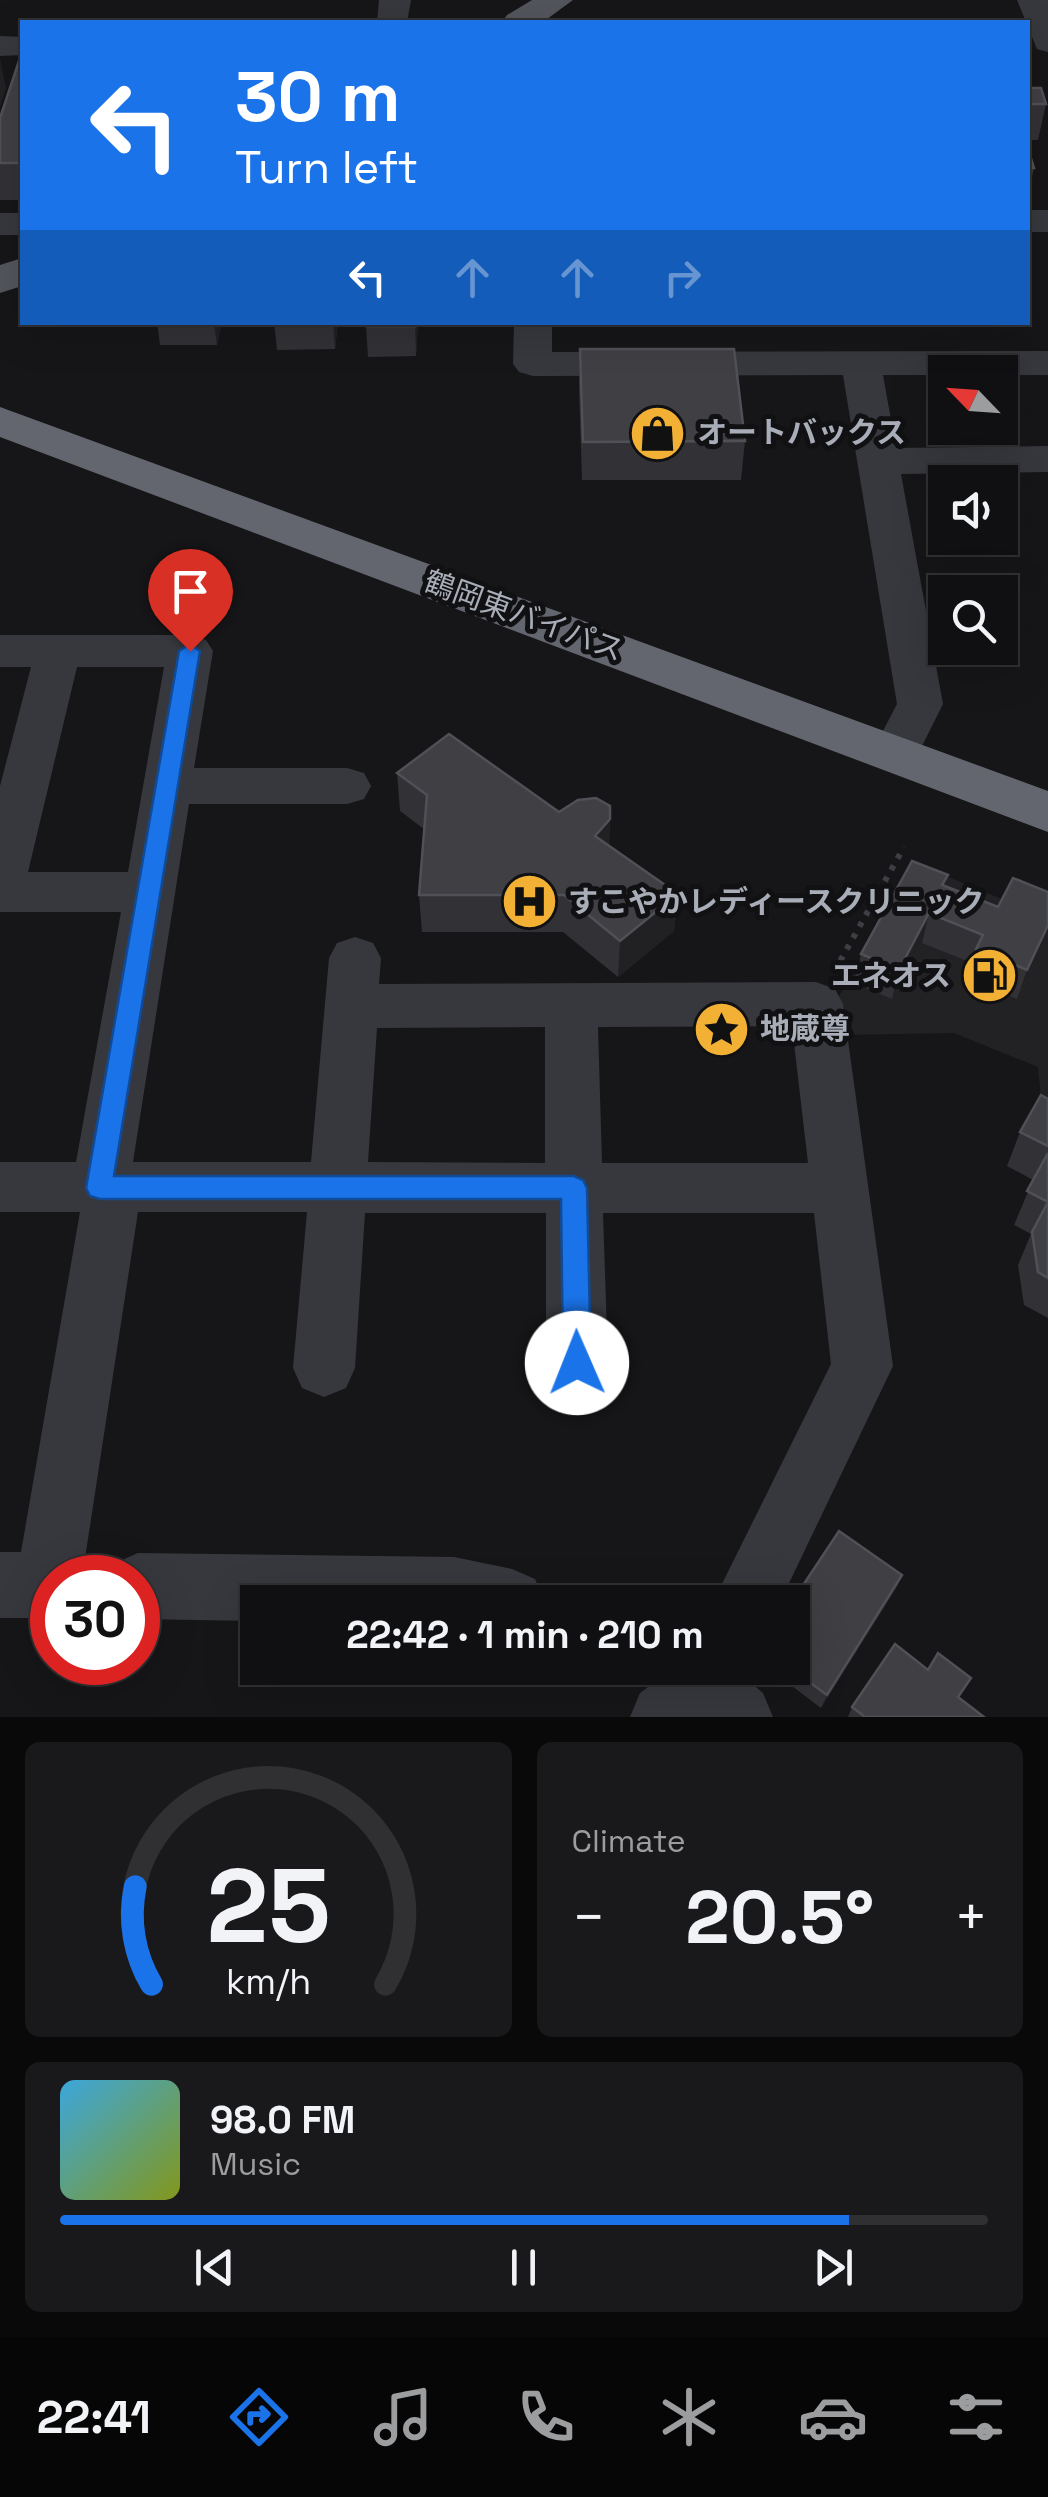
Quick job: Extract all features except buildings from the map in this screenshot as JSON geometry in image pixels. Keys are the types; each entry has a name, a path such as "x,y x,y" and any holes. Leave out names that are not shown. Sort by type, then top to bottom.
{"highway":[{"name":"鶴岡東バイパス","path":"0,421 1048,812"}],"street":[{"path":"1032,0 1048,42"},
{"path":"533,325 533,364 1048,363"},
{"path":"861,363 920,704 896,754"},
{"path":"878,461 1048,459"},
{"path":"0,651 190,651 149,892 106,1188 39,1555"},
{"path":"0,882 58,651"},
{"path":"167,786 347,786"},
{"path":"0,892 149,892"},
{"path":"324,1368 353,982 571,1005 816,1004 862,1366 754,1585"},
{"path":"571,1005 577,1363"},
{"path":"0,1188 840,1188"},
{"path":"160,1586 240,1587"}],"path":[{"path":"816,1004 904,847"}],"shaded area":[{"path":"917,864 1048,918 1048,1099 1041,1099 1038,1067 954,1033 843,1035 838,998"}],"place":[{"name":"オートバックス","path":"658,433"},
{"name":"すこやかレディースクリニック","path":"529,902"},
{"name":"エネオス","path":"990,976"},
{"name":"地蔵尊","path":"721,1029"}],"route":[{"path":"190,651 100,1188 574,1188 577,1363"}]}
